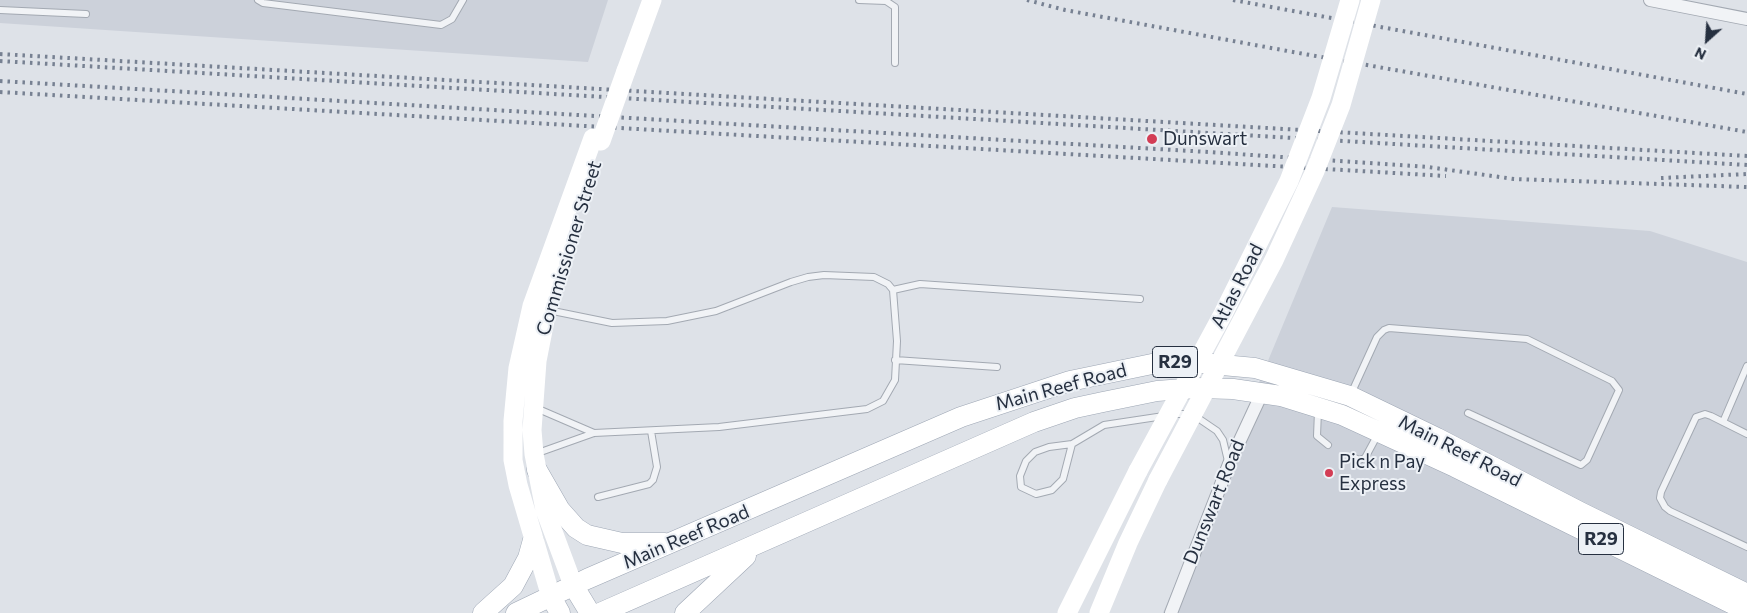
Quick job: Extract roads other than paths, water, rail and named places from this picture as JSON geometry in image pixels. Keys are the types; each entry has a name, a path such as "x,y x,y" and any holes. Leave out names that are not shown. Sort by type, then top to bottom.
{"main road":[{"name":"Commissioner Street","path":"556,605 533,540 518,485 513,440 518,368 621,71 641,0"},
{"name":"Commissioner Street","path":"621,71 652,0"},
{"name":"Atlas Road","path":"1067,613 1138,471 1224,314 1282,196 1321,98 1350,0"},
{"name":"Atlas Road","path":"1099,613 1128,543 1158,480 1266,275 1315,171 1341,105 1371,0"},
{"name":"Commissioner Street","path":"540,308 532,406 535,462 546,510 573,586 590,613"},
{"name":"Main Reef Road","path":"516,613 556,605 573,586 961,417 1070,381 1152,364 1179,361 1255,368 1322,398 1438,438 1580,512 1747,594"},
{"name":"Main Reef Road","path":"600,613 756,546 1034,422 1075,408 1157,391 1197,388 1322,398"},
{"name":"Main Reef Road","path":"1346,406 1379,431 1747,611"},
{"path":"535,462 564,515 576,528 587,535 615,542 674,543"},
{"path":"483,613 513,586 528,558 533,540"},
{"path":"686,613 756,546"}],"street":[{"path":"1650,0 1747,19"},
{"name":"Dunswart Road","path":"1171,613 1229,464 1262,393"}],"lane":[{"path":"258,0 263,3 441,25 452,19 463,0"},
{"path":"859,0 886,1 895,7 895,63"},
{"path":"0,10 86,14"},
{"path":"535,462 594,433 719,427 867,409 883,401 888,395 894,380 896,333 893,290 888,284 874,277 824,275 791,282 716,311 667,321 612,323 540,308"},
{"path":"893,290 920,284 1140,299"},
{"path":"1346,406 1377,337 1389,328 1528,339 1612,381 1619,390 1586,460 1581,466 1468,413"},
{"path":"895,360 996,366"},
{"path":"1723,422 1747,366"},
{"path":"1322,398 1317,436 1328,444"},
{"path":"532,406 594,433"},
{"path":"1072,444 1063,479 1052,490 1036,494 1021,486 1020,476 1026,461 1035,452 1049,447 1072,444 1104,425 1177,414 1192,414 1218,431 1224,440 1229,464"},
{"path":"1747,434 1705,414 1693,420 1660,498 1665,507 1670,511 1747,547"},
{"path":"598,497 649,484 653,480 657,467 651,431"},
{"path":"1353,457 1358,460 1365,458 1379,431"}],"railway":[{"path":"1027,0 1065,10 1293,52 1747,132"},
{"path":"1233,0 1747,94"},
{"path":"0,54 1747,156"},
{"path":"0,61 1747,165"},
{"path":"0,81 1208,152 1428,167 1514,179 1747,187"},
{"path":"0,92 1446,176"},
{"path":"1661,178 1747,174"}],"place":[{"name":"Dunswart","path":"1152,139"},
{"name":"Pick n Pay Express","path":"1329,473"}]}
